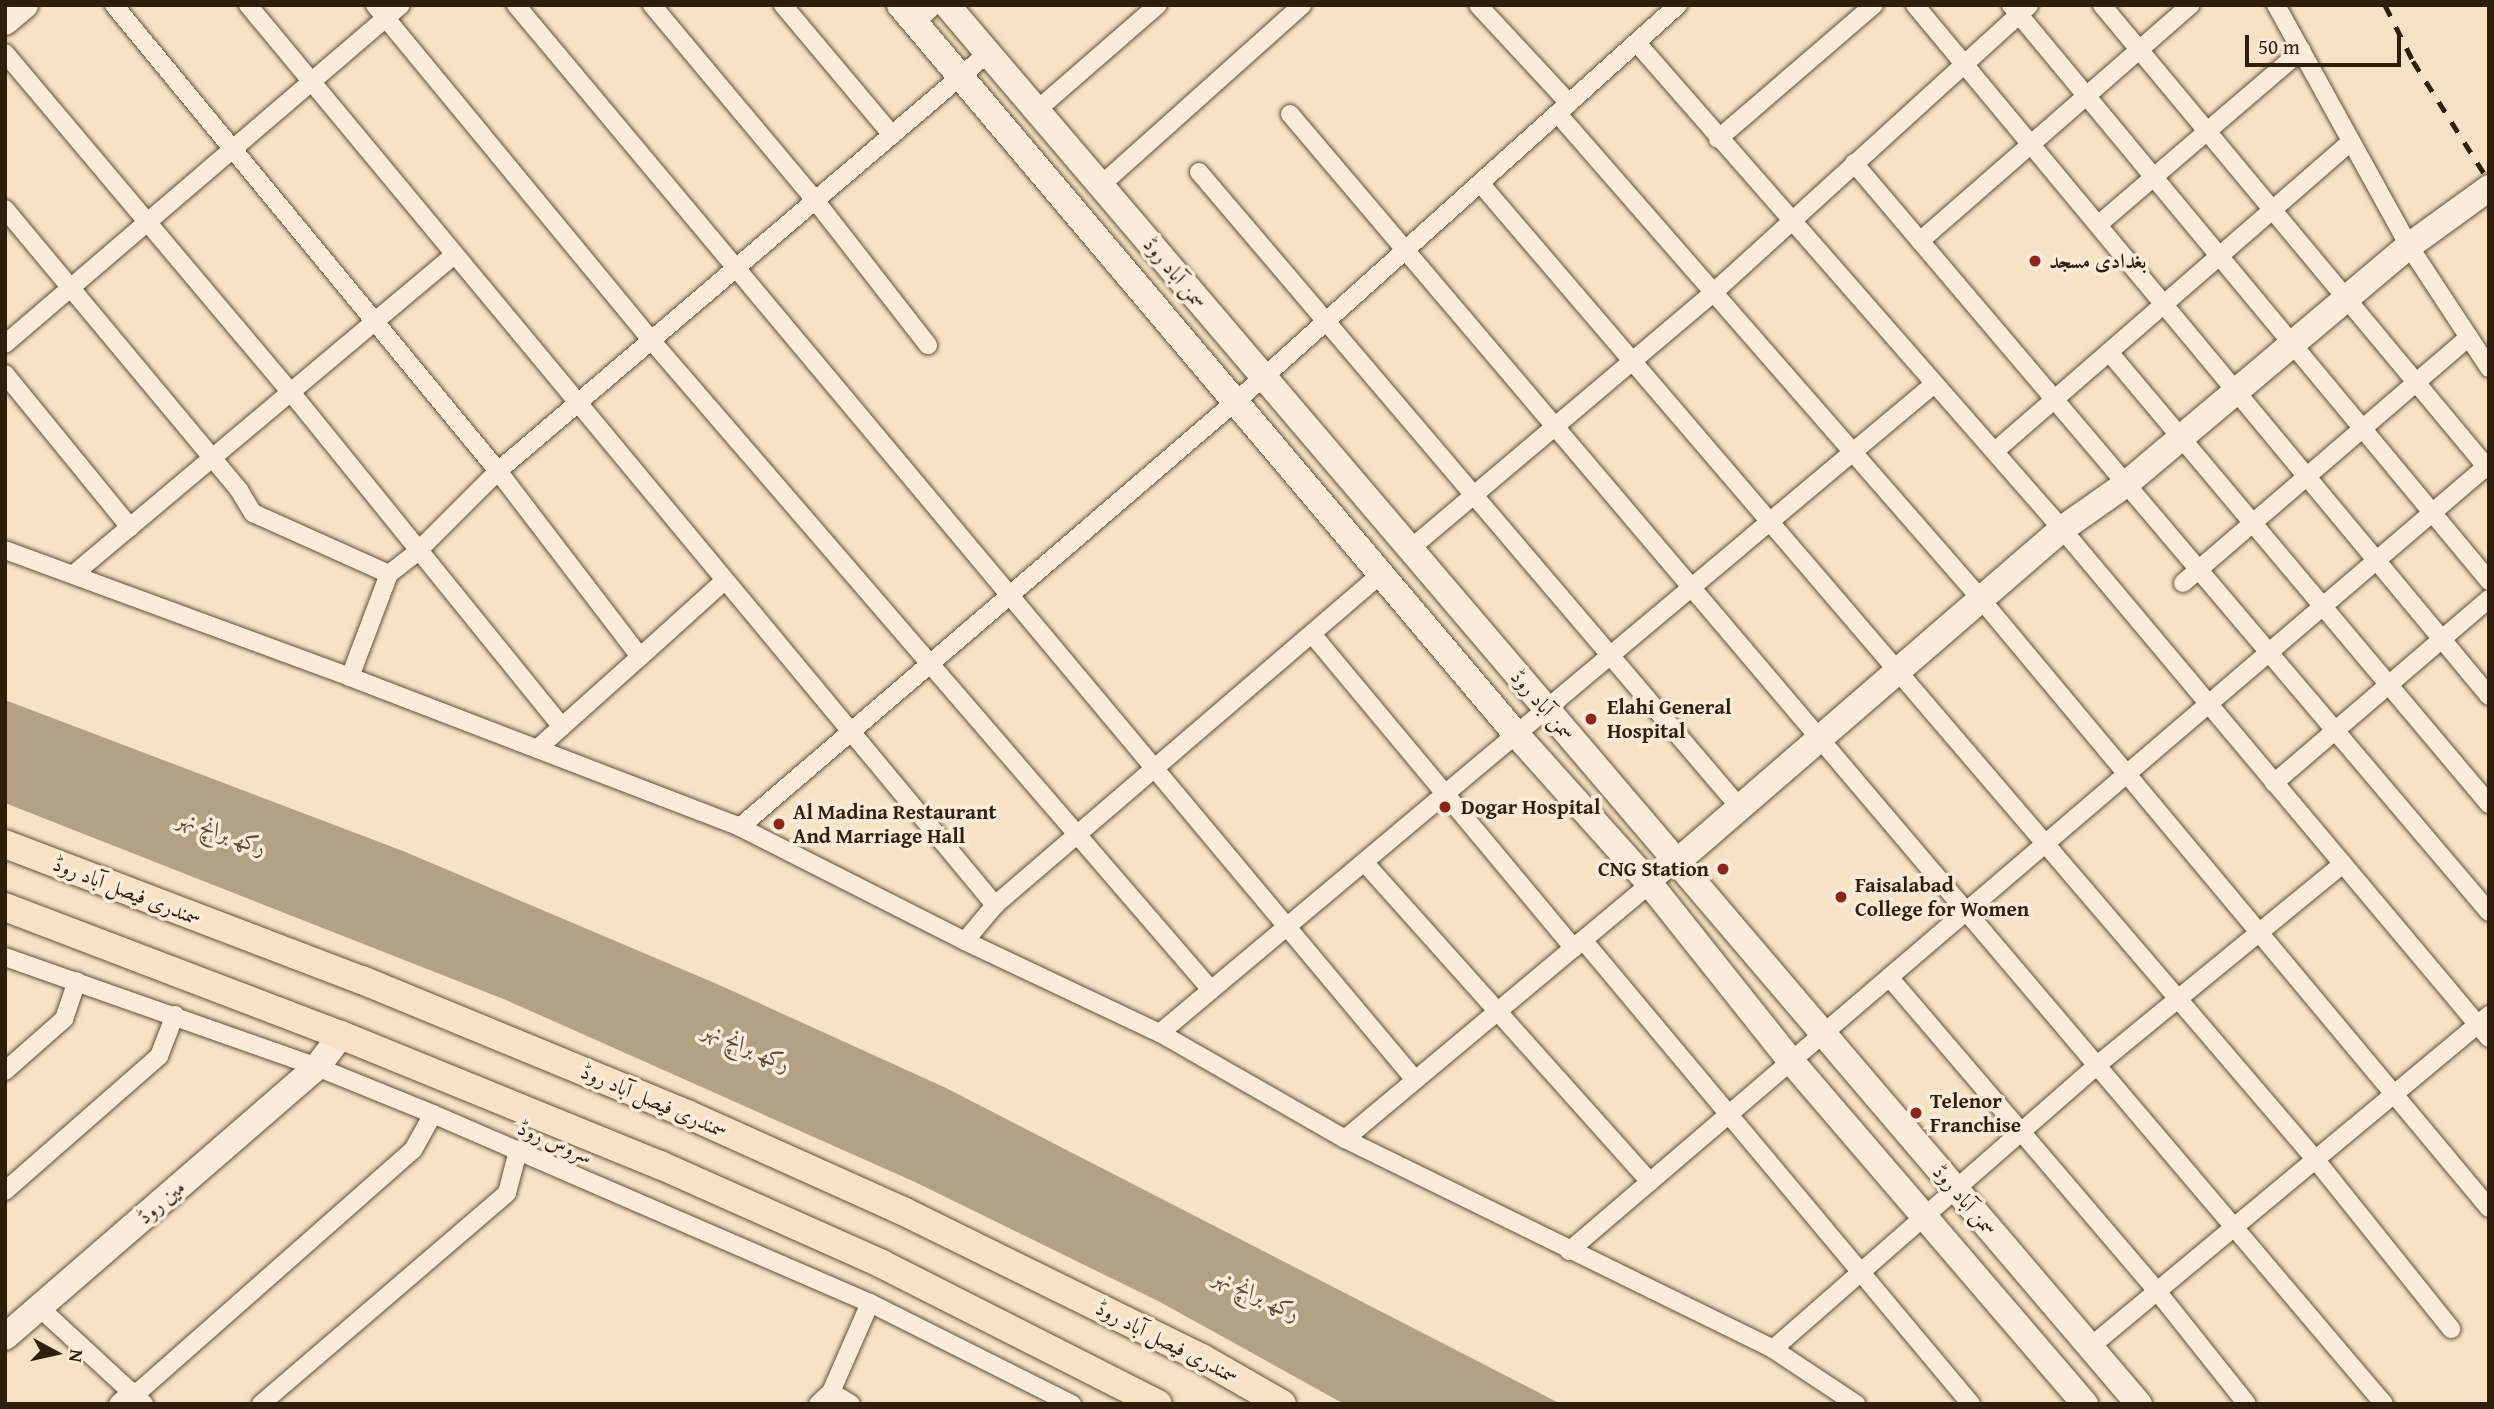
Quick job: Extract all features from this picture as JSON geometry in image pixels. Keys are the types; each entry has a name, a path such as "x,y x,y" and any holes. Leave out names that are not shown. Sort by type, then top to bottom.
{"main road":[{"name":"سمندری فیصل آباد روڈ","path":"5,844 362,980 687,1114 903,1211 1202,1358 1282,1404"},
{"path":"5,908 341,1035 660,1165 882,1264 1158,1404"}],"street":[{"path":"5,22 25,5"},
{"path":"114,5 372,323 498,471 640,657"},
{"path":"248,5 453,256 995,905"},
{"path":"5,344 312,81 381,12 401,5"},
{"path":"516,5 1012,595 1285,928 1415,1080"},
{"path":"652,5 815,200 928,345"},
{"path":"783,5 892,135"},
{"path":"907,14 934,5"},
{"name":"سمن آباد روڈ","path":"947,5 2138,1404"},
{"path":"1037,110 1158,5"},
{"path":"1101,185 1302,5"},
{"path":"1478,5 1714,292 1854,451 2128,772 2489,1208"},
{"path":"1718,139 1874,5"},
{"path":"1915,5 2378,558 2441,640 2489,696"},
{"path":"1569,1251 2488,466 2102,5"},
{"path":"1920,241 2191,5"},
{"path":"2276,5 2409,246 2489,368"},
{"path":"740,827 1264,377 1677,6"},
{"path":"1410,549 1474,497 1631,359 1714,292 2019,8 2086,97 2221,255 2489,581"},
{"path":"381,12 652,340 1211,990"},
{"name":"سمن آباد روڈ","path":"907,14 1516,734 1650,884 1791,1061 2085,1404"},
{"path":"1637,43 1718,139 1792,219 1995,451 2210,703 2274,783 2485,1026 2395,1093 2090,1346"},
{"path":"2099,223 2302,50"},
{"path":"5,53 290,391 417,552 562,727"},
{"path":"350,677 389,574 417,552 498,471 988,53"},
{"path":"1290,114 2384,1404"},
{"path":"1995,451 2351,142"},
{"path":"1854,163 2489,912"},
{"path":"1199,172 1740,808"},
{"path":"1480,183 2175,999 2315,1159 2451,1329"},
{"path":"1345,1139 1678,861 2062,529 2126,484 2409,246 2489,188"},
{"path":"5,209 239,490 253,513 389,574"},
{"path":"75,573 453,256"},
{"path":"2183,583 2469,337"},
{"path":"2109,352 2489,804"},
{"path":"5,374 130,527"},
{"path":"1160,1033 1934,384"},
{"path":"8,549 740,827 965,941 1160,1033 1345,1139 1773,1349 1856,1404"},
{"path":"965,941 995,905 1381,574"},
{"path":"537,749 724,581"},
{"path":"2274,783 2489,599"},
{"path":"1312,634 1446,793 1728,1115 1971,1404"},
{"path":"1364,862 1650,1182"},
{"path":"1773,1349 1925,1220 1955,1188 2096,1066 2175,999 2262,933 2343,863"},
{"name":"سروس روڈ","path":"5,957 317,1067 433,1114 870,1303 1072,1404"},
{"path":"1889,977 2018,1133 2157,1291 2247,1404"},
{"path":"5,1071 64,1018 77,981"},
{"path":"5,1191 159,1056 175,1015"},
{"name":"مین روڈ","path":"5,1337 317,1067 341,1035"},
{"path":"118,1404 137,1396 413,1150 433,1114"},
{"path":"261,1404 507,1193 518,1151"},
{"path":"851,1404 824,1398 870,1303"},
{"path":"40,1308 137,1396"}],"water":[{"name":"رکھ برانچ نہر","path":"5,700 403,851 717,984 946,1088 1561,1404 1344,1404 1160,1302 915,1182 506,1000 5,803"}],"railway":[{"path":"2385,5 2413,61 2489,181"}],"place":[{"name":"بغدادی مسجد","path":"2035,261"},
{"name":"Elahi General Hospital","path":"1591,719"},
{"name":"Dogar Hospital","path":"1445,807"},
{"name":"Al Madina Restaurant And Marriage Hall","path":"779,824"},
{"name":"CNG Station","path":"1723,869"},
{"name":"Faisalabad College for Women","path":"1841,897"},
{"name":"Telenor Franchise","path":"1916,1113"}]}
